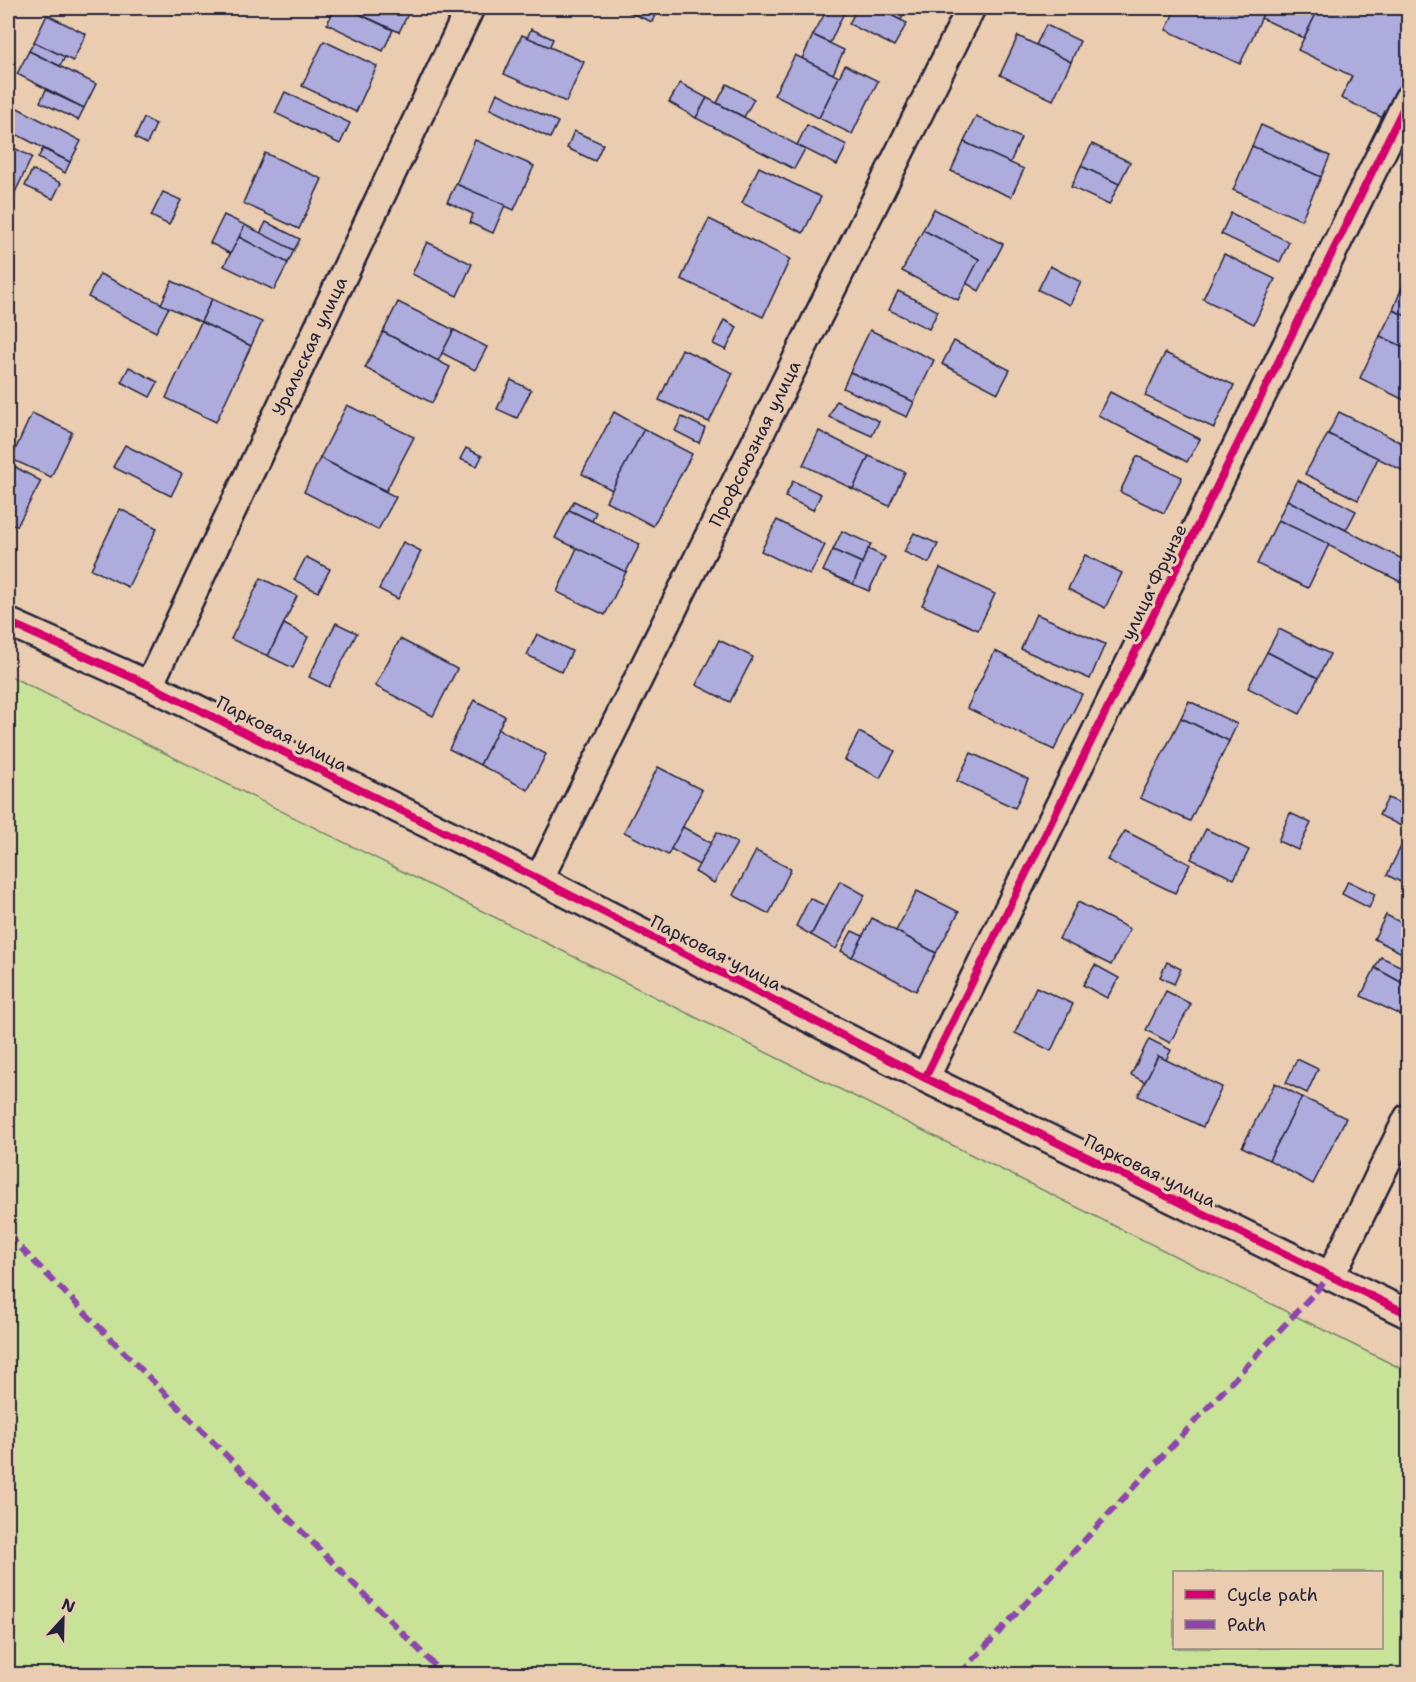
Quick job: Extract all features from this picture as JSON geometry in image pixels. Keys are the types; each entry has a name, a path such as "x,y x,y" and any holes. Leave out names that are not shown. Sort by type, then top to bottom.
{"street":[{"name":"Уральская улица","path":"149,685 470,8"},
{"name":"Профсоюзная улица","path":"539,879 970,8"},
{"name":"улица Фрунзе","path":"925,1078 1408,99"},
{"name":"Парковая улица","path":"8,622 149,685 539,879 925,1078 1408,1314"},
{"path":"1331,1275 1408,1118"}],"green space":[{"path":"8,675 1408,1372 1408,1674 8,1674"}],"building":[{"path":"335,8 346,8 393,30 383,51 327,24"},
{"path":"346,8 411,8 399,32"},
{"path":"619,8 658,8 652,22"},
{"path":"828,8 846,8 830,43 813,35"},
{"path":"857,8 877,8 907,23 894,46 849,24"},
{"path":"877,8 907,8 901,20"},
{"path":"1176,8 1266,8 1240,64 1166,30"},
{"path":"1266,8 1319,8 1304,38 1261,18"},
{"path":"1319,8 1391,8 1408,16 1408,70 1385,119 1341,98 1352,76 1298,50"},
{"path":"47,15 86,34 73,61 34,42"},
{"path":"1046,25 1080,41 1071,62 1036,45"},
{"path":"531,29 553,39 549,48 527,38"},
{"path":"522,35 584,62 566,102 504,74"},
{"path":"813,35 844,50 833,74 802,59"},
{"path":"1018,36 1071,62 1053,100 1000,75"},
{"path":"324,41 377,66 356,112 302,86"},
{"path":"34,42 65,57 60,66 29,51"},
{"path":"29,51 96,84 84,108 17,74"},
{"path":"795,55 839,77 819,118 774,95"},
{"path":"845,65 878,81 852,134 819,118"},
{"path":"680,83 707,98 696,118 669,102"},
{"path":"727,84 754,99 744,117 717,103"},
{"path":"46,90 84,108 78,120 40,102"},
{"path":"285,92 350,123 340,144 275,113"},
{"path":"497,93 558,122 550,138 490,109"},
{"path":"707,98 805,149 794,169 696,118"},
{"path":"8,103 81,141 70,162 8,130"},
{"path":"976,116 1021,138 1010,163 964,142"},
{"path":"144,118 156,124 147,144 135,138"},
{"path":"807,125 847,145 837,165 797,145"},
{"path":"1261,125 1330,156 1321,177 1252,146"},
{"path":"574,131 603,144 595,161 567,148"},
{"path":"475,140 534,166 514,210 456,184"},
{"path":"964,142 1024,169 1011,197 951,171"},
{"path":"1092,144 1130,162 1119,184 1081,166"},
{"path":"8,145 32,157 8,207"},
{"path":"1252,146 1321,177 1301,220 1233,190"},
{"path":"43,149 70,162 65,173 38,158"},
{"path":"265,153 322,179 299,229 243,203"},
{"path":"1081,166 1119,184 1109,205 1071,187"},
{"path":"759,167 821,197 803,233 742,203"},
{"path":"32,170 61,183 53,199 25,186"},
{"path":"456,184 505,205 493,233 470,223 473,214 447,202"},
{"path":"163,192 181,200 169,225 151,216"},
{"path":"934,209 1003,244 979,291 966,283 979,259 923,230"},
{"path":"1231,213 1289,242 1280,262 1221,234"},
{"path":"224,215 245,225 231,254 210,243"},
{"path":"709,219 790,259 763,317 681,279"},
{"path":"266,222 300,239 294,250 260,234"},
{"path":"245,225 294,250 288,263 239,237"},
{"path":"923,230 979,259 958,300 902,271"},
{"path":"239,237 288,263 274,290 224,266"},
{"path":"427,242 472,264 457,296 412,274"},
{"path":"1224,254 1275,279 1254,324 1203,299"},
{"path":"1050,266 1081,282 1070,305 1038,290"},
{"path":"100,274 169,307 156,332 88,297"},
{"path":"172,281 212,299 201,322 161,304"},
{"path":"1402,287 1408,290 1408,317 1393,310"},
{"path":"898,291 938,311 929,329 889,310"},
{"path":"212,299 262,322 251,346 201,322"},
{"path":"398,302 454,330 438,361 383,332"},
{"path":"1393,310 1408,317 1408,349 1380,336"},
{"path":"724,320 737,327 726,350 713,344"},
{"path":"201,322 251,346 216,422 166,398"},
{"path":"454,330 487,347 475,370 442,353"},
{"path":"870,330 934,360 914,402 850,372"},
{"path":"383,332 450,367 432,403 365,368"},
{"path":"1380,336 1408,349 1408,402 1360,378"},
{"path":"954,341 1010,370 998,393 942,364"},
{"path":"682,349 733,373 709,422 659,400"},
{"path":"1165,353 1234,385 1214,428 1145,396"},
{"path":"129,367 158,382 150,397 121,382"},
{"path":"850,372 914,402 907,417 843,388"},
{"path":"511,380 531,390 517,418 497,409"},
{"path":"1110,392 1200,439 1187,462 1098,415"},
{"path":"836,401 879,421 872,436 829,417"},
{"path":"347,405 414,437 386,491 320,458"},
{"path":"614,412 644,429 612,490 582,474"},
{"path":"1339,412 1408,446 1408,473 1328,434"},
{"path":"32,413 72,432 51,477 11,459"},
{"path":"682,417 705,428 699,443 675,431"},
{"path":"644,429 692,454 653,526 606,501"},
{"path":"819,431 869,456 853,489 803,465"},
{"path":"1328,434 1378,458 1358,500 1305,474"},
{"path":"125,445 182,474 171,496 113,467"},
{"path":"466,448 482,456 477,466 460,459"},
{"path":"869,456 905,472 889,506 853,489"},
{"path":"1137,456 1182,477 1164,513 1120,492"},
{"path":"320,458 396,497 378,530 304,492"},
{"path":"8,463 41,481 17,526 8,522"},
{"path":"1297,480 1356,511 1346,530 1287,500"},
{"path":"793,481 821,494 813,510 785,497"},
{"path":"1287,500 1408,562 1407,585 1278,520"},
{"path":"574,501 596,512 592,521 569,510"},
{"path":"120,509 157,528 128,587 91,569"},
{"path":"569,510 640,544 626,572 555,538"},
{"path":"777,520 825,545 810,575 761,551"},
{"path":"1278,520 1329,544 1308,588 1257,564"},
{"path":"842,531 871,544 862,563 833,550"},
{"path":"914,533 938,544 929,563 904,552"},
{"path":"403,542 421,551 398,599 379,589"},
{"path":"577,548 626,572 605,615 557,592"},
{"path":"868,549 885,557 869,591 853,584"},
{"path":"833,550 862,563 853,584 823,571"},
{"path":"1085,555 1122,573 1105,608 1068,589"},
{"path":"306,557 330,569 318,592 294,580"},
{"path":"940,568 995,594 978,630 922,605"},
{"path":"261,578 297,596 268,656 231,639"},
{"path":"1036,614 1105,644 1090,679 1021,649"},
{"path":"336,623 357,633 329,687 309,677"},
{"path":"284,624 308,637 293,668 268,656"},
{"path":"1279,629 1330,654 1318,678 1267,652"},
{"path":"537,634 572,651 562,672 527,655"},
{"path":"400,639 457,669 433,716 375,686"},
{"path":"719,640 753,657 730,702 696,685"},
{"path":"995,651 1082,694 1054,750 967,708"},
{"path":"1267,652 1318,678 1300,714 1248,688"},
{"path":"474,700 505,716 480,765 449,749"},
{"path":"1189,701 1237,724 1229,741 1181,718"},
{"path":"1181,718 1229,741 1190,821 1140,798"},
{"path":"498,729 546,754 528,790 480,765"},
{"path":"859,732 895,751 880,778 845,760"},
{"path":"971,753 1028,779 1015,808 957,781"},
{"path":"658,767 702,790 668,855 624,832"},
{"path":"1388,798 1408,807 1408,821 1405,828 1379,815"},
{"path":"1290,813 1311,823 1298,850 1278,841"},
{"path":"683,827 711,843 699,865 671,849"},
{"path":"1206,829 1249,850 1234,879 1191,859"},
{"path":"1125,831 1190,864 1175,893 1107,860"},
{"path":"717,832 737,843 714,883 695,872"},
{"path":"1408,832 1408,886 1387,875"},
{"path":"756,851 791,869 769,914 733,895"},
{"path":"840,881 865,895 836,949 811,935"},
{"path":"1348,881 1375,894 1369,908 1342,894"},
{"path":"917,891 959,912 936,953 896,931"},
{"path":"810,898 826,906 811,935 796,926"},
{"path":"1078,902 1130,929 1111,965 1059,939"},
{"path":"1386,915 1408,926 1408,956 1374,939"},
{"path":"872,918 936,953 916,991 852,957"},
{"path":"852,931 863,936 852,957 841,951"},
{"path":"1381,957 1404,968 1406,963 1408,964 1408,986 1375,968"},
{"path":"1167,962 1181,969 1174,984 1160,977"},
{"path":"1095,965 1119,978 1107,998 1083,985"},
{"path":"1375,968 1408,986 1408,1000 1401,1015 1361,996"},
{"path":"1036,987 1073,1004 1051,1051 1015,1033"},
{"path":"1166,991 1191,1004 1170,1043 1146,1030"},
{"path":"1149,1039 1171,1050 1166,1060 1158,1056 1145,1082 1131,1075"},
{"path":"1158,1056 1222,1087 1203,1127 1138,1096"},
{"path":"1297,1059 1318,1069 1307,1093 1286,1083"},
{"path":"1275,1083 1302,1097 1269,1160 1242,1147"},
{"path":"1302,1097 1346,1118 1313,1184 1269,1160"}],"marked path":[{"path":"8,1235 443,1674"},
{"path":"960,1674 1331,1275"}],"cycle path":[{"path":"925,1078 1408,99"},
{"path":"8,622 149,685 539,879 925,1078 1408,1314"}]}
